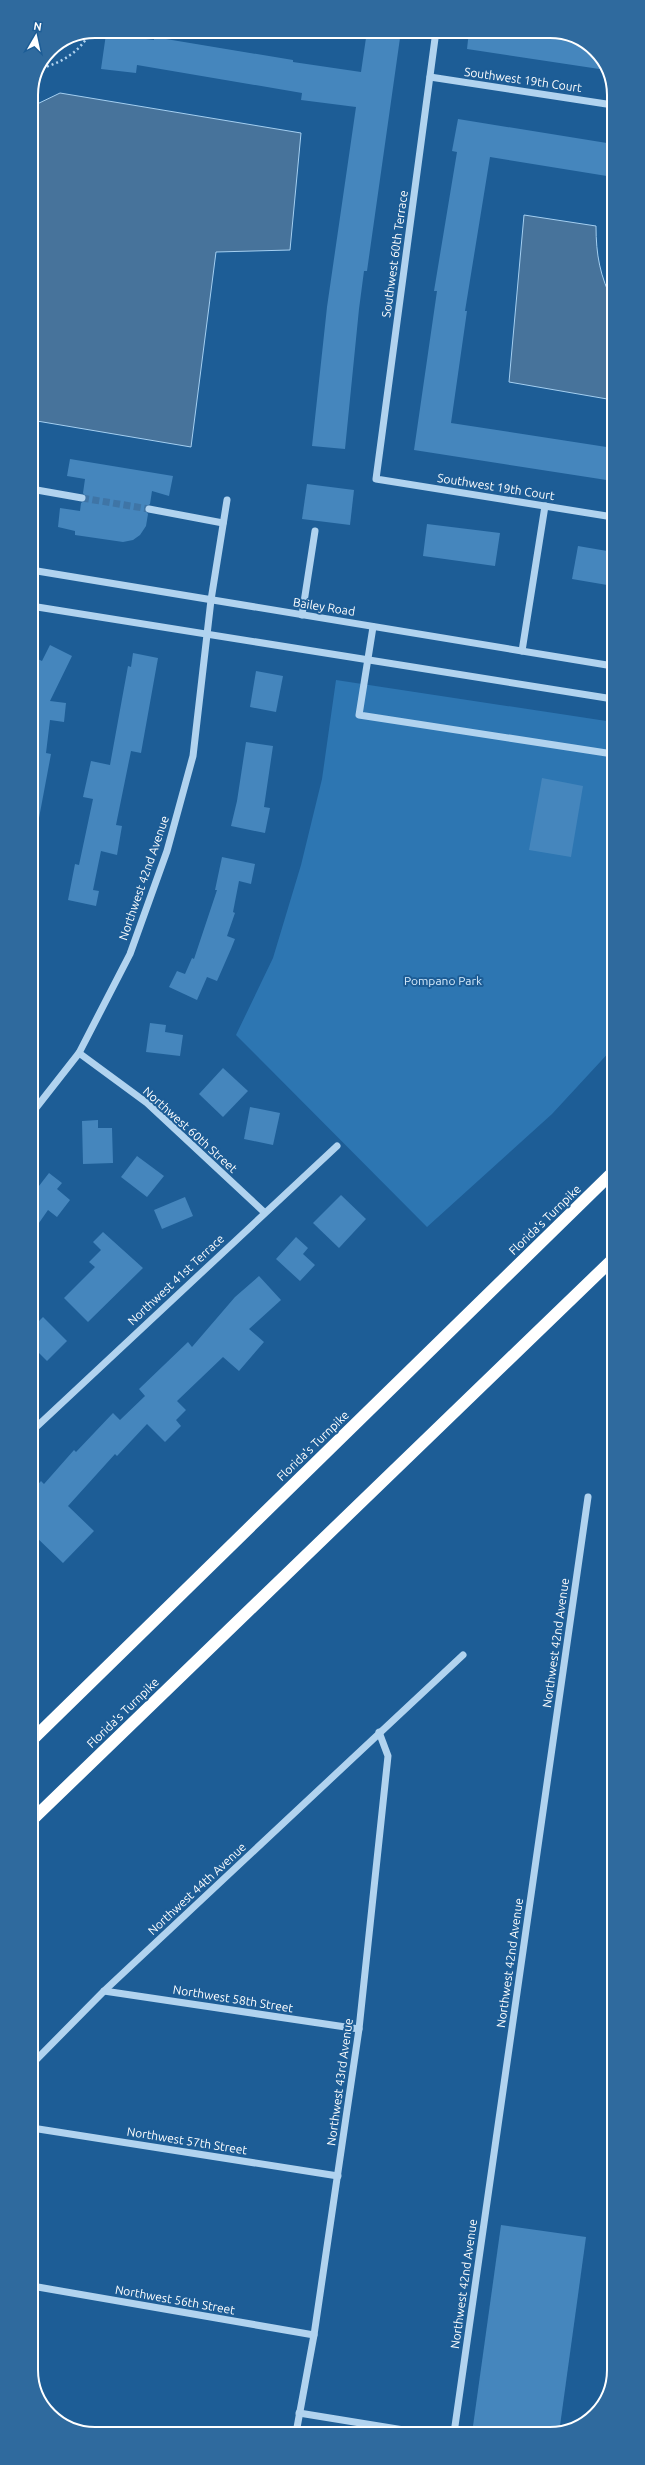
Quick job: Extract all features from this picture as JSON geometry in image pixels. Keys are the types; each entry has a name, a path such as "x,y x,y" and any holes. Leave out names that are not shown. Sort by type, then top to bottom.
{"highway":[{"name":"Florida's Turnpike","path":"38,1734 607,1178"},
{"name":"Florida's Turnpike","path":"38,1814 607,1265"}],"street":[{"name":"Southwest 60th Terrace","path":"376,479 435,38"},
{"name":"Southwest 19th Court","path":"430,77 607,104"},
{"name":"Southwest 19th Court","path":"376,479 607,516"},
{"path":"38,490 82,498"},
{"name":"Northwest 42nd Avenue","path":"38,1105 79,1053 130,954 168,851 193,756 211,600 226,500"},
{"path":"522,651 545,506"},
{"path":"149,509 223,523"},
{"path":"302,615 315,531"},
{"name":"Bailey Road","path":"38,571 607,665"},
{"path":"38,607 208,633 607,698"},
{"path":"374,627 359,715 607,753"},
{"name":"Northwest 60th Street","path":"79,1053 147,1102 264,1212"},
{"name":"Northwest 41st Terrace","path":"38,1425 264,1212 337,1146"},
{"name":"Northwest 42nd Avenue","path":"455,2427 588,1497"},
{"name":"Northwest 44th Avenue","path":"38,2058 104,1991 379,1732 400,1716 463,1655"},
{"name":"Northwest 43rd Avenue","path":"297,2427 314,2334 359,2029 388,1756 379,1732"},
{"name":"Northwest 58th Street","path":"104,1991 359,2029"},
{"name":"Northwest 57th Street","path":"38,2129 338,2176"},
{"name":"Northwest 56th Street","path":"38,2287 314,2334"},
{"path":"299,2413 385,2427"}],"path":[{"path":"46,67 58,63 73,54 84,44 87,39"}],"green space":[{"name":"Pompano Park","path":"336,680 607,721 607,1054 552,1114 427,1227 236,1035 273,958 301,865 322,779"}],"shaded area":[{"path":"60,93 301,133 290,250 216,252 191,447 38,421 38,104"},
{"path":"524,215 596,226 600,265 607,288 607,399 509,382"}],"building":[{"path":"105,38 138,38 154,40 154,38 160,38 293,60 293,62 361,72 366,38 400,38 367,271 364,271 345,449 312,446 327,307 356,107 301,100 302,93 137,65 136,73 101,69"},
{"path":"468,38 561,39 572,42 588,52 600,69 467,49"},
{"path":"458,119 607,143 607,176 490,157 465,311 467,311 451,423 607,447 607,480 414,450 437,291 434,291 457,152 452,151"},
{"path":"70,459 173,476 169,496 152,491 150,504 144,508 148,514 146,526 140,535 133,540 123,542 75,535 75,531 58,527 60,508 80,511 81,503 87,499 83,493 85,479 67,476"},
{"path":"307,484 354,490 350,525 302,519"},
{"path":"427,524 500,533 495,566 423,556"},
{"path":"578,546 607,551 607,585 572,579"},
{"path":"50,645 72,656 50,701 66,703 64,722 50,720 46,753 51,754 39,818 38,659 42,661"},
{"path":"133,653 158,658 141,753 131,751 116,825 122,826 117,855 101,851 93,890 99,891 96,906 68,900 75,864 79,865 93,799 83,797 91,761 110,765 128,666 131,667"},
{"path":"256,671 283,676 276,712 250,707"},
{"path":"246,742 273,746 264,807 270,808 265,833 231,826 237,801"},
{"path":"542,778 583,786 571,857 529,850"},
{"path":"222,857 255,864 251,884 239,881 233,912 235,913 227,936 235,939 231,949 217,981 207,977 197,1000 169,987 177,971 185,974 192,958 194,959 217,890 215,890"},
{"path":"150,1023 166,1025 165,1032 183,1035 180,1056 146,1052"},
{"path":"223,1068 248,1091 223,1117 199,1094"},
{"path":"250,1107 280,1113 273,1145 244,1139"},
{"path":"98,1120 98,1128 112,1128 113,1163 83,1164 82,1121"},
{"path":"137,1156 164,1176 147,1197 121,1177"},
{"path":"49,1173 62,1183 57,1189 70,1200 57,1217 48,1210 38,1224 38,1187"},
{"path":"341,1195 366,1219 339,1248 313,1223"},
{"path":"185,1197 193,1216 162,1229 154,1210"},
{"path":"103,1232 143,1268 88,1322 64,1298 95,1267 89,1262 101,1250 93,1242"},
{"path":"296,1237 308,1248 303,1254 315,1265 300,1281 276,1259"},
{"path":"259,1276 281,1300 249,1329 264,1342 239,1371 223,1357 177,1401 186,1410 176,1420 181,1426 165,1442 147,1424 117,1456 115,1454 68,1506 94,1531 63,1563 38,1539 38,1484 41,1481 44,1484 74,1450 76,1452 113,1413 120,1420 145,1396 139,1389 188,1342 192,1347 235,1297"},
{"path":"43,1317 67,1341 47,1361 38,1352 38,1322"},
{"path":"501,2225 586,2237 560,2426 473,2426"}],"tunnel":[{"path":"82,498 149,509"}]}
